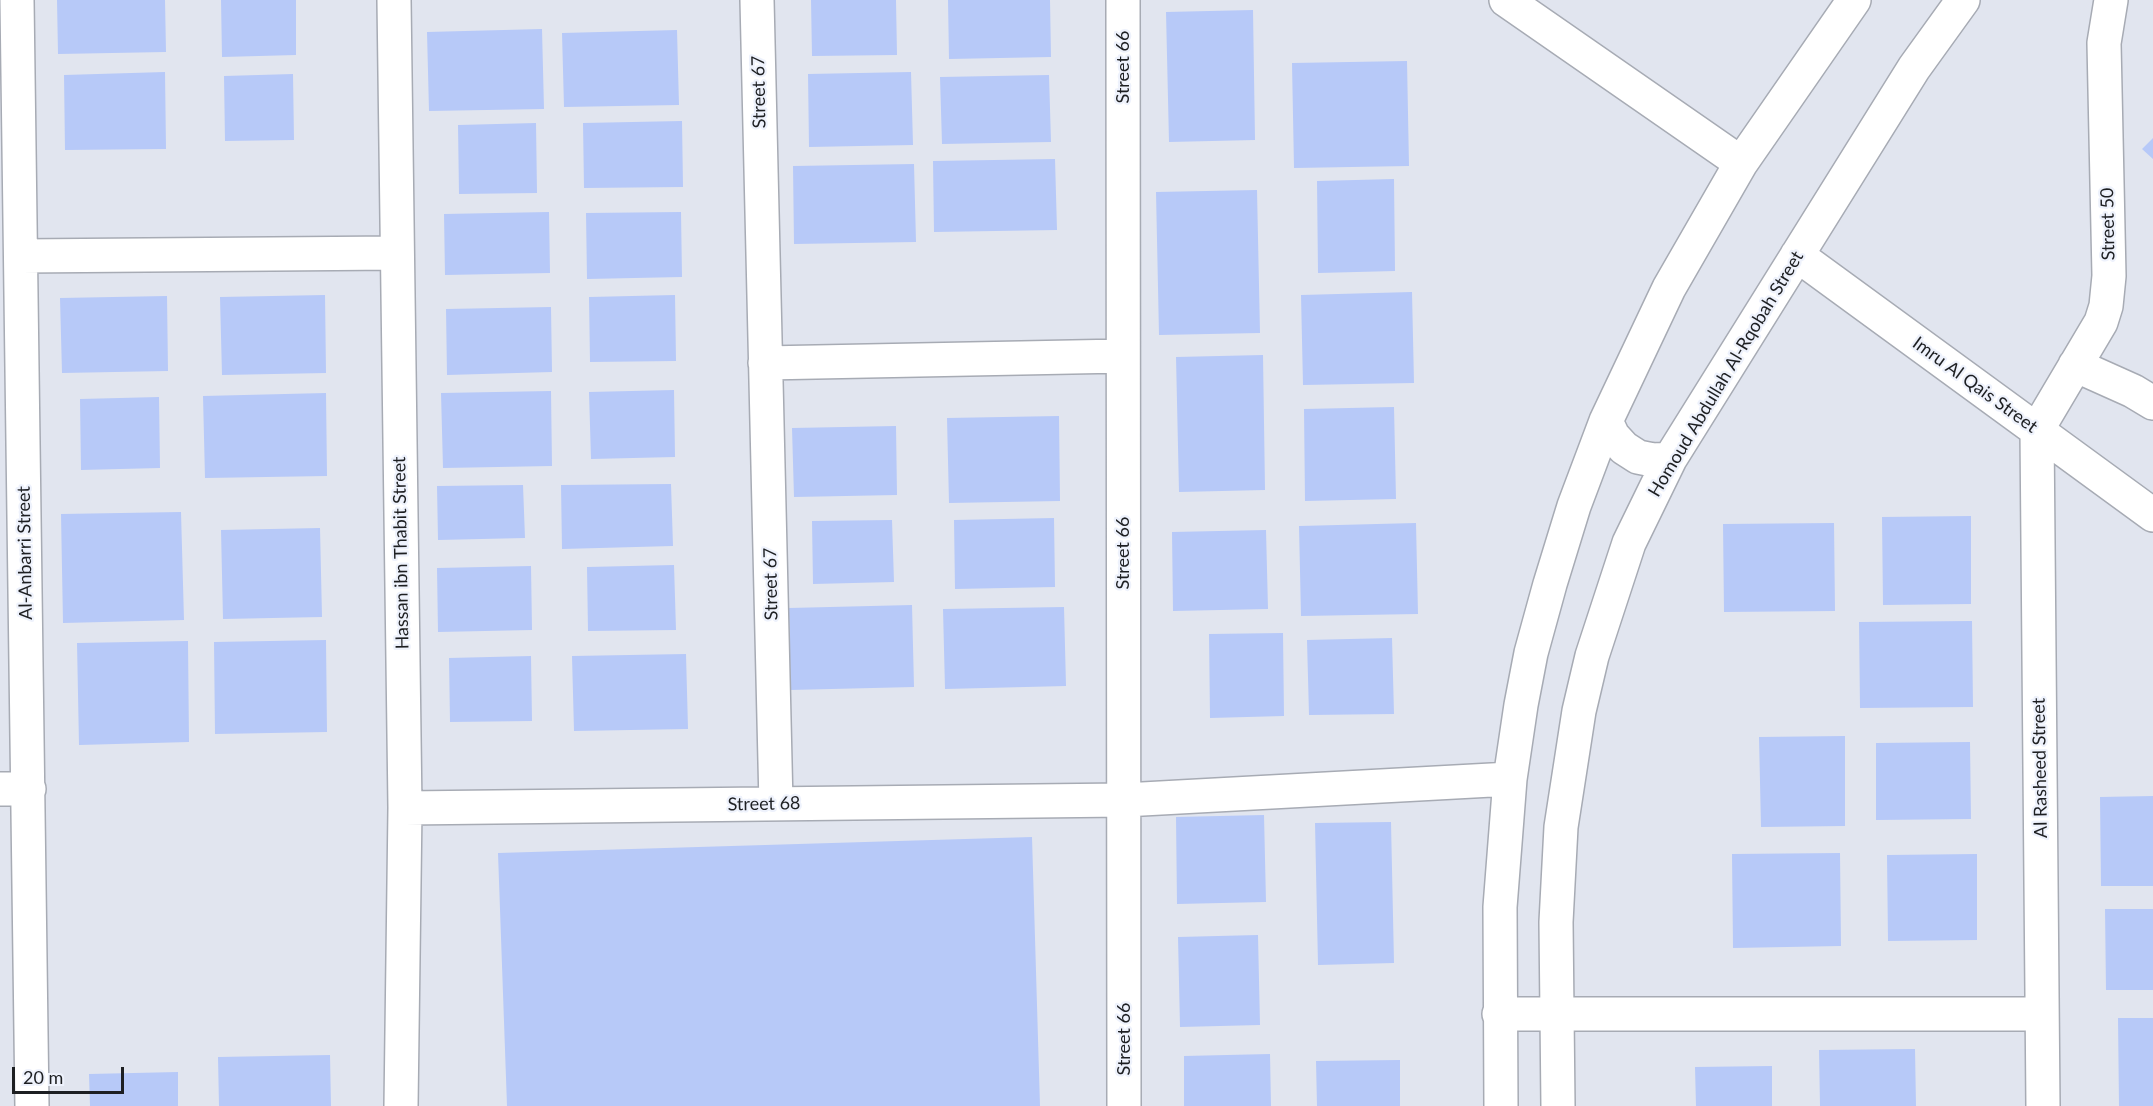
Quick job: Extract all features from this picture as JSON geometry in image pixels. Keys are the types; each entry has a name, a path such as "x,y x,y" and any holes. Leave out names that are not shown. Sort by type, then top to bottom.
{"street":[{"name":"Al-Anbarri Street","path":"17,0 21,256 14,789 32,1106"},
{"name":"Hassan ibn Thabit Street","path":"394,0 405,808 401,1106"},
{"name":"Street 67","path":"757,0 776,804"},
{"name":"Street 66","path":"1123,0 1124,1106"},
{"path":"1506,0 1741,163"},
{"path":"1500,1106 1500,907 1510,779 1521,705 1532,653 1574,506 1606,421 1669,288 1741,163 1854,0"},
{"path":"1914,68 1913,56 1918,33 1937,0"},
{"name":"Homoud Abdullah Al-Rqobah Street","path":"1558,1106 1557,876 1568,779 1580,711 1598,637 1629,543 1670,459 1914,68 1963,0"},
{"name":"Street 50","path":"2037,430 2101,322 2108,291 2104,43 2111,0"},
{"path":"21,256 397,253"},
{"name":"Imru Al Qais Street","path":"1797,255 2153,515"},
{"path":"765,363 1123,356"},
{"path":"2075,365 2133,391 2153,403"},
{"path":"1606,421 1618,442 1638,457 1653,460 1670,459"},
{"name":"Al Rasheed Street","path":"2037,430 2043,1106"},
{"name":"Street 68","path":"405,808 1124,800 1510,779"},
{"path":"1499,1014 2042,1014"}],"building":[{"path":"57,0 165,0 166,52 58,54"},
{"path":"221,0 296,0 296,55 222,57"},
{"path":"811,0 896,0 897,55 812,56"},
{"path":"948,0 1050,0 1051,57 949,59"},
{"path":"1253,10 1255,140 1169,142 1166,12"},
{"path":"542,29 544,109 429,111 427,32"},
{"path":"677,30 679,105 564,107 562,33"},
{"path":"1407,61 1409,166 1294,168 1292,63"},
{"path":"165,72 166,149 65,150 64,75"},
{"path":"911,72 913,145 809,147 808,74"},
{"path":"293,74 294,140 225,141 224,76"},
{"path":"1049,75 1051,142 942,144 940,77"},
{"path":"682,121 683,187 584,188 583,123"},
{"path":"536,123 537,193 459,194 458,125"},
{"path":"2153,138 2153,159 2142,149"},
{"path":"1055,159 1057,230 934,232 933,161"},
{"path":"914,164 916,242 794,244 793,166"},
{"path":"1394,179 1395,271 1318,273 1317,181"},
{"path":"1257,190 1260,333 1159,335 1156,192"},
{"path":"549,212 550,273 445,275 444,214"},
{"path":"681,212 682,277 587,279 586,213"},
{"path":"1412,292 1414,383 1303,385 1301,295"},
{"path":"325,295 326,373 222,375 220,297"},
{"path":"675,295 676,361 590,362 589,297"},
{"path":"167,296 168,371 62,373 60,298"},
{"path":"551,307 552,372 447,375 446,309"},
{"path":"1263,355 1265,490 1179,492 1176,357"},
{"path":"674,390 675,457 591,459 589,392"},
{"path":"551,391 552,466 443,468 441,393"},
{"path":"326,393 327,476 205,478 203,396"},
{"path":"159,397 160,468 81,470 80,399"},
{"path":"1394,407 1396,499 1305,501 1304,409"},
{"path":"1059,416 1060,501 949,503 947,418"},
{"path":"896,426 897,495 794,497 792,428"},
{"path":"671,484 673,546 562,549 561,485"},
{"path":"523,485 525,538 438,540 437,486"},
{"path":"181,512 184,620 63,623 61,514"},
{"path":"1971,516 1971,604 1883,605 1882,517"},
{"path":"1054,518 1055,587 955,589 954,520"},
{"path":"892,520 894,582 813,584 812,521"},
{"path":"1416,523 1418,614 1301,616 1299,526"},
{"path":"1834,523 1835,611 1724,612 1723,524"},
{"path":"320,528 322,617 223,619 221,530"},
{"path":"1266,530 1268,609 1173,611 1172,532"},
{"path":"674,565 676,630 588,631 587,567"},
{"path":"531,566 532,630 438,632 437,568"},
{"path":"912,605 914,687 790,690 789,608"},
{"path":"1064,607 1066,686 945,689 943,609"},
{"path":"1972,621 1973,707 1860,708 1859,622"},
{"path":"1283,633 1284,716 1210,718 1209,634"},
{"path":"1392,638 1394,714 1309,715 1307,640"},
{"path":"326,640 327,732 215,734 214,642"},
{"path":"188,641 189,742 79,745 77,643"},
{"path":"686,654 688,729 574,731 572,656"},
{"path":"531,656 532,721 450,722 449,658"},
{"path":"1845,736 1845,826 1761,827 1759,737"},
{"path":"1970,742 1971,819 1876,820 1876,743"},
{"path":"2153,796 2153,886 2101,886 2100,797"},
{"path":"1264,815 1266,902 1177,904 1176,817"},
{"path":"1391,822 1394,963 1318,965 1315,823"},
{"path":"1032,837 1040,1106 507,1106 498,853"},
{"path":"1840,853 1841,946 1733,948 1732,854"},
{"path":"1977,854 1977,940 1888,941 1887,855"},
{"path":"2105,909 2153,909 2153,990 2106,990"},
{"path":"1258,935 1260,1025 1180,1027 1178,937"},
{"path":"2118,1018 2153,1018 2153,1106 2119,1106"},
{"path":"1915,1049 1916,1106 1820,1106 1819,1050"},
{"path":"1270,1054 1271,1106 1184,1106 1184,1056"},
{"path":"330,1055 331,1106 219,1106 218,1057"},
{"path":"1400,1060 1400,1106 1317,1106 1316,1061"},
{"path":"1772,1066 1772,1106 1696,1106 1695,1067"},
{"path":"178,1072 178,1106 90,1106 89,1074"}]}
